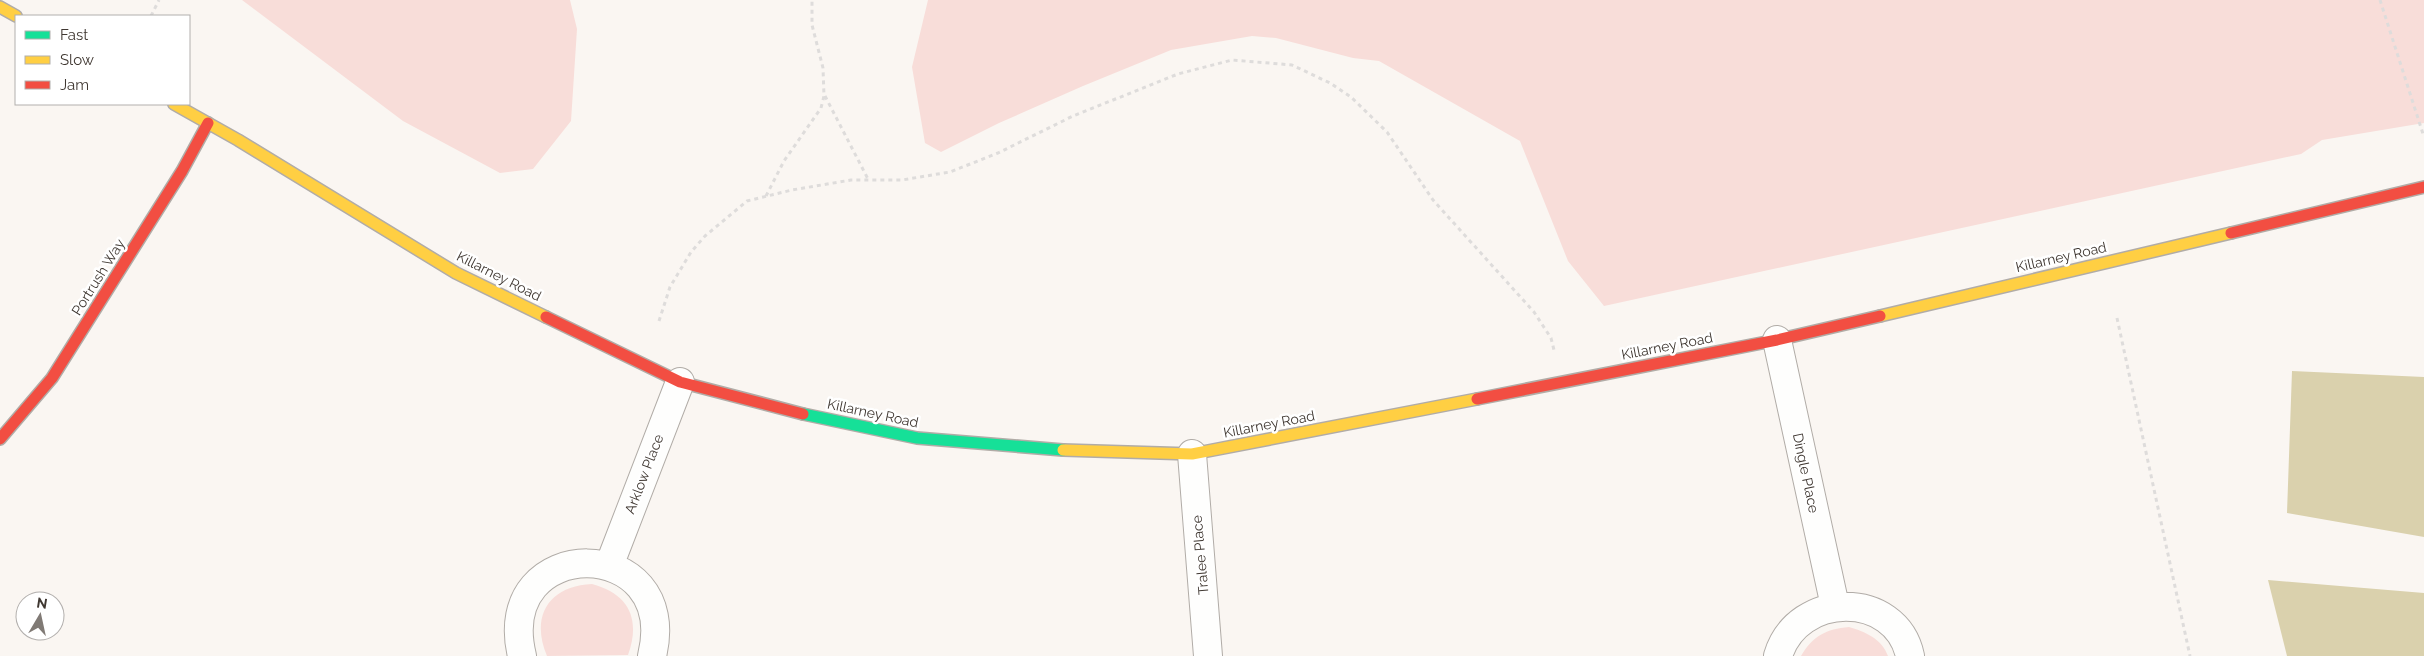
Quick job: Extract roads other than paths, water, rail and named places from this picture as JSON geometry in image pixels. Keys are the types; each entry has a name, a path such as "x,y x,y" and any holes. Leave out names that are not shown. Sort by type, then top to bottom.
{"street":[{"path":"0,7 15,15"},
{"name":"Killarney Road","path":"176,105 456,273 680,382 804,414 917,438 1052,450 1192,454 1777,340 2424,187"},
{"name":"Portrush Way","path":"0,439 52,378 182,172 208,123"},
{"name":"Dingle Place","path":"1777,340 1835,606"},
{"name":"Arklow Place","path":"609,566 680,382"},
{"name":"Tralee Place","path":"1192,454 1208,656"},
{"path":"522,656 518,637 519,615 528,594 543,577 564,566 586,562 609,566 629,576 645,593 654,614 656,637 652,656"},
{"path":"1778,656 1781,645 1794,626 1813,613 1835,606 1858,607 1880,615 1897,630 1910,656"}]}
